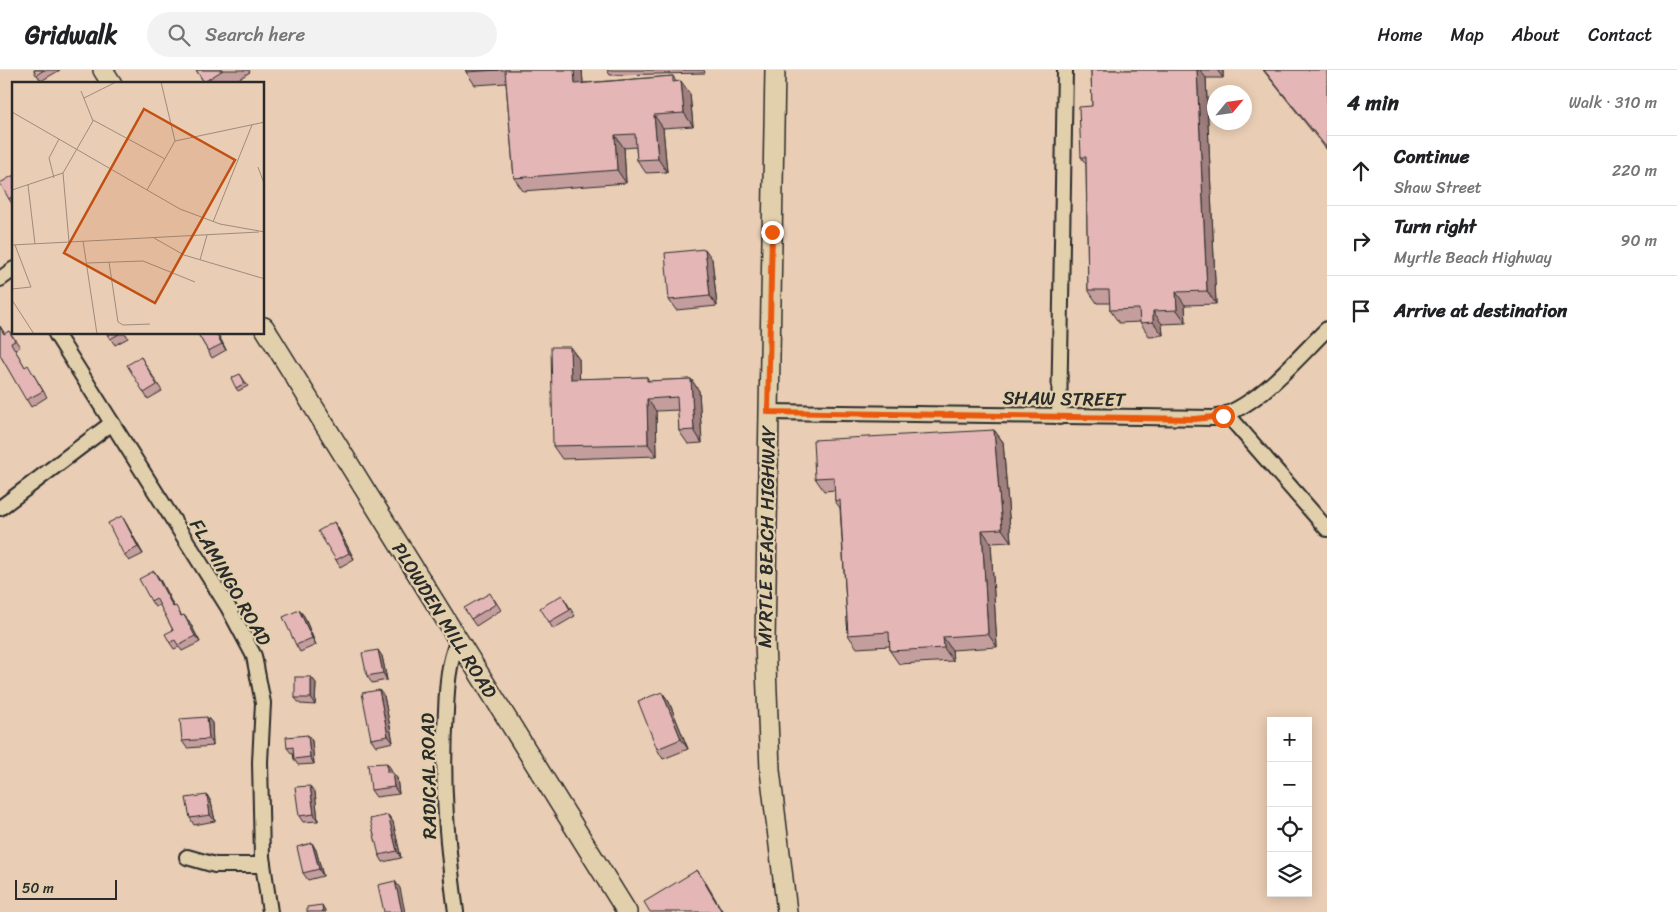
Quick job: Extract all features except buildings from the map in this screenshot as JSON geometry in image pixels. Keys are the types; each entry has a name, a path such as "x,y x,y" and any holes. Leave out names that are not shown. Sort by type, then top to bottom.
{"main road":[{"path":"103,70 111,82"},
{"name":"MYRTLE BEACH HIGHWAY","path":"775,70 764,617 766,717 770,770 787,912"},
{"name":"PLOWDEN MILL ROAD","path":"265,329 627,912"}],"street":[{"path":"1059,417 1064,70"},
{"path":"0,279 12,270"},
{"name":"SHAW STREET","path":"768,412 1214,418 1227,414 1250,401 1327,329"},
{"name":"FLAMINGO ROAD","path":"57,335 228,608 254,656 263,703 260,762 263,865 270,912"},
{"path":"1227,414 1327,529"},
{"path":"0,508 112,423"},
{"name":"RADICAL ROAD","path":"456,912 445,815 444,733 448,668 458,640"},
{"path":"187,857 215,865 263,865"}],"route":[{"path":"772,232 768,412 1195,419 1223,416"}]}
